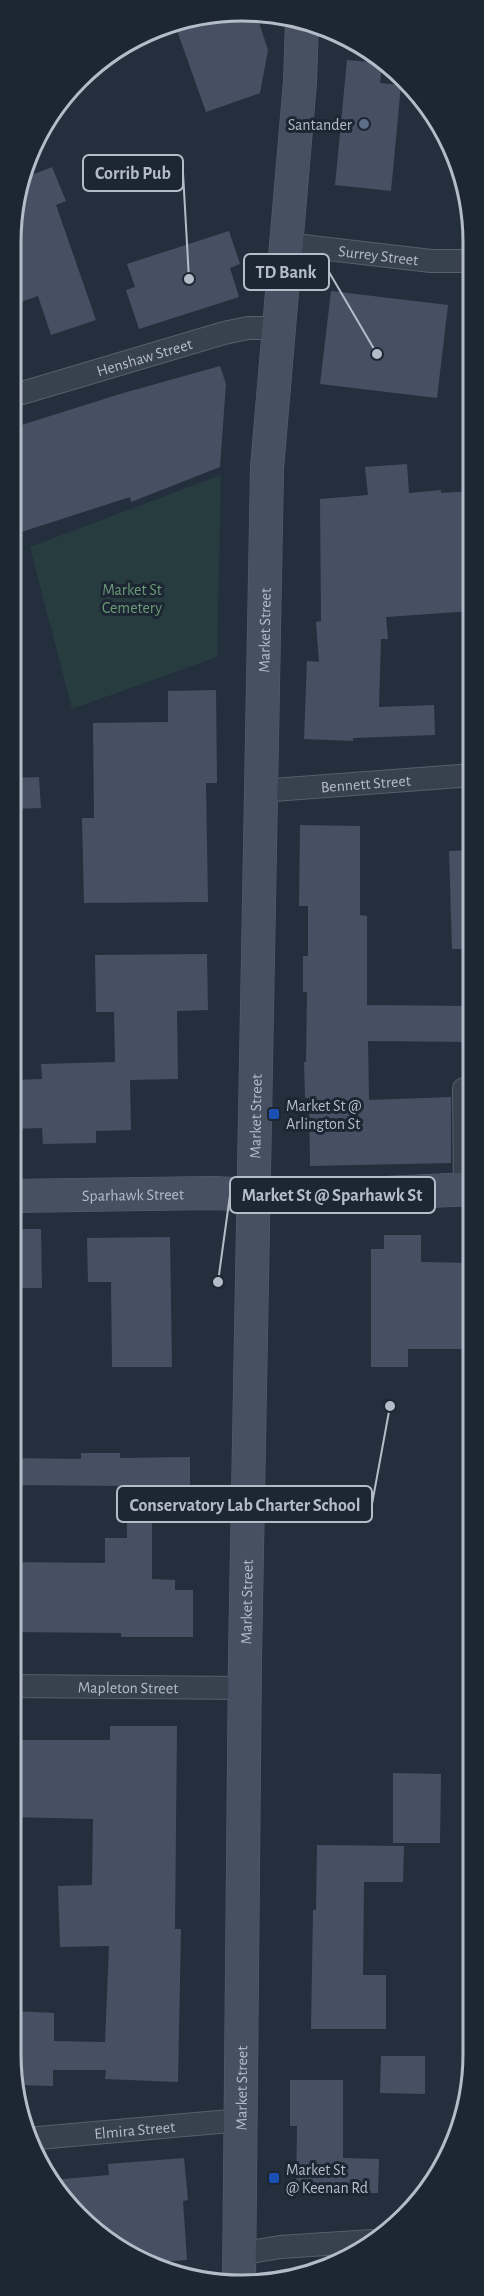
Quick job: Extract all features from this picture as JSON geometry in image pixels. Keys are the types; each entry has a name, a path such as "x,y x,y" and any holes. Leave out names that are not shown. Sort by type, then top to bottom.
{"main road":[{"name":"Market Street","path":"239,2269 253,1196 267,468 300,82 302,30"},
{"name":"Sparhawk Street","path":"21,1196 213,1193 298,1197 463,1189"}],"street":[{"name":"Surrey Street","path":"285,244 431,261 463,261"},
{"name":"Henshaw Street","path":"21,393 224,333 248,328 279,328"},
{"name":"Bennett Street","path":"260,791 463,776"},
{"name":"Mapleton Street","path":"21,1686 246,1688"},
{"name":"Elmira Street","path":"38,2138 240,2120"},
{"path":"239,2269 280,2247 358,2242"}],"green space":[{"name":"Market St Cemetery","path":"221,475 217,657 72,709 30,547"}],"building":[{"path":"228,21 259,21 268,50 260,93 206,112 177,31"},
{"path":"347,60 370,62 381,70 380,83 397,85 401,89 391,191 335,185"},
{"path":"52,167 66,201 56,205 96,320 51,335 38,296 21,302 21,228 25,199 32,175"},
{"path":"229,231 240,264 230,268 239,297 139,329 126,290 135,287 127,264"},
{"path":"331,291 448,305 437,398 320,384"},
{"path":"220,366 226,384 220,467 131,502 130,497 21,532 21,425"},
{"path":"407,464 409,493 441,490 441,493 463,492 463,612 386,617 388,639 381,639 379,707 434,705 435,735 353,738 353,741 304,739 307,661 319,662 316,622 321,621 320,499 368,495 365,467"},
{"path":"216,690 217,783 206,783 208,902 84,903 82,818 94,818 93,723 168,722 168,691"},
{"path":"39,777 41,808 21,809 21,778"},
{"path":"300,825 360,826 360,915 367,916 367,1005 463,1006 463,1042 368,1041 369,1100 451,1097 451,1163 310,1166 309,1098 305,1098 304,1062 306,1062 307,992 303,992 303,956 308,956 308,906 299,906"},
{"path":"463,850 463,949 452,949 449,851"},
{"path":"207,954 208,1010 177,1011 178,1079 130,1080 131,1130 96,1131 96,1143 43,1144 42,1128 21,1129 21,1080 42,1079 41,1064 115,1062 114,1012 96,1012 95,955"},
{"path":"21,1229 41,1229 42,1288 21,1288"},
{"path":"384,1235 421,1235 421,1262 463,1263 463,1349 408,1349 408,1367 371,1367 371,1249 384,1249"},
{"path":"170,1237 172,1367 112,1367 111,1282 88,1282 87,1238"},
{"path":"81,1453 120,1453 120,1458 190,1457 190,1499 152,1499 152,1579 175,1580 175,1590 193,1590 193,1637 121,1637 121,1633 21,1632 21,1562 105,1563 105,1538 127,1538 127,1486 21,1485 21,1458 81,1459"},
{"path":"110,1726 177,1726 175,1929 181,1929 178,2082 105,2079 106,2070 53,2070 53,2086 23,2085 21,2011 54,2013 54,2041 105,2042 109,1946 60,1947 58,1886 92,1885 93,1819 21,1817 21,1740 110,1740"},
{"path":"393,1773 441,1774 440,1843 393,1843"},
{"path":"317,1845 404,1846 403,1882 364,1882 363,1975 386,1975 386,2029 311,2029 313,1910 316,1910"},
{"path":"381,2056 425,2056 425,2094 380,2093"},
{"path":"290,2080 343,2080 343,2158 379,2159 378,2193 296,2193 297,2126 290,2126"},
{"path":"184,2158 188,2200 183,2201 187,2260 167,2261 119,2238 96,2220 60,2179 109,2175 108,2164"}],"place":[{"name":"Santander","path":"364,124"},
{"name":"Corrib Pub","path":"189,279"},
{"name":"TD Bank","path":"377,354"},
{"name":"Market St @ Arlington St","path":"274,1114"},
{"name":"Market St @ Sparhawk St","path":"218,1282"},
{"name":"Conservatory Lab Charter School","path":"390,1406"},
{"name":"Market St @ Keenan Rd","path":"274,2178"}]}
